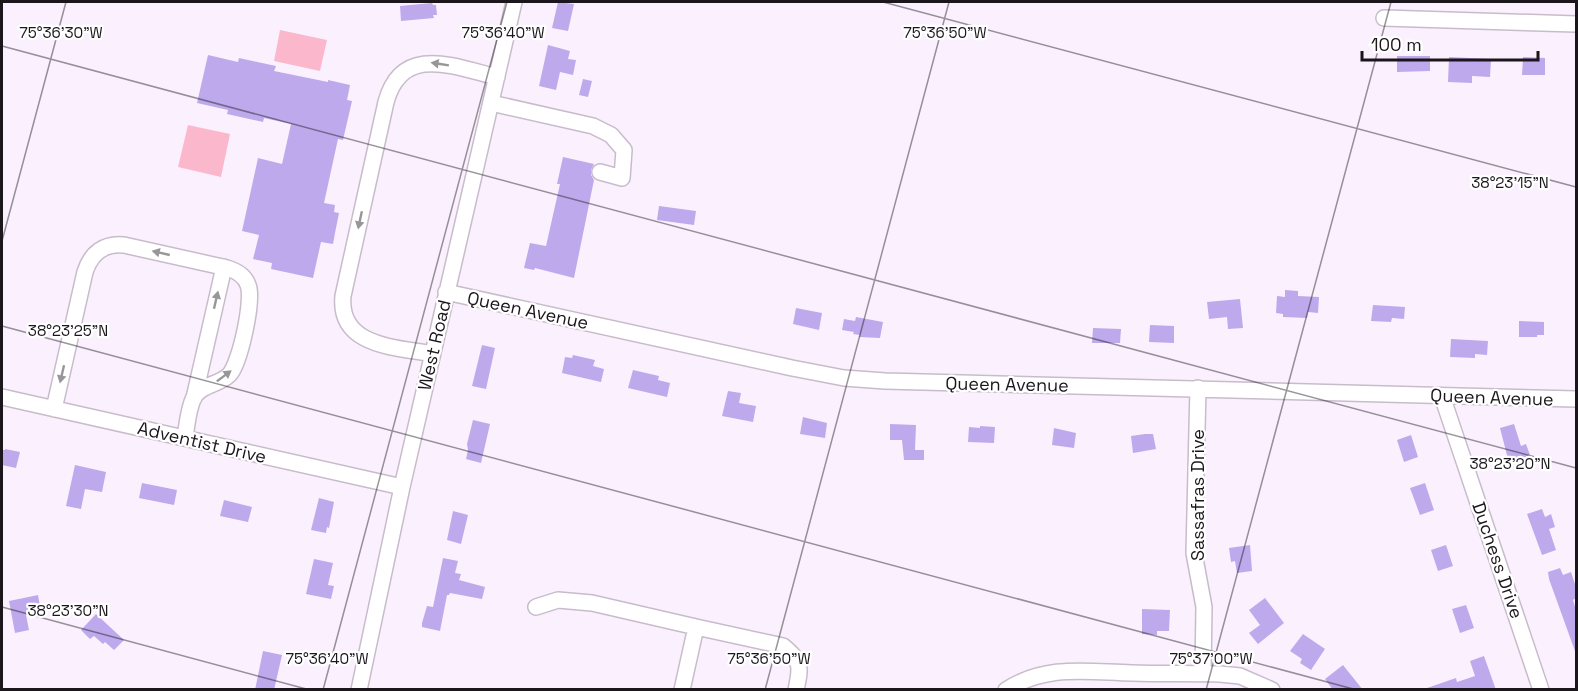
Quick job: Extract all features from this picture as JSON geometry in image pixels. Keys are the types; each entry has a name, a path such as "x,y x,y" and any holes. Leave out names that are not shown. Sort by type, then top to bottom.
{"street":[{"name":"West Road","path":"358,690 446,292 514,2"},
{"path":"1384,18 1576,24"},
{"path":"432,354 365,340 348,324 343,309 343,296 386,102 398,78 416,64 435,63 497,77"},
{"path":"491,103 593,126 611,135 624,150 622,178 600,172"},
{"path":"54,409 85,272 91,257 108,245 124,245 224,267 245,279 251,293 236,362 229,375 204,388 194,398"},
{"path":"185,438 224,267"},
{"name":"Queen Avenue","path":"446,292 844,378 885,381 1576,399"},
{"name":"Sassafras Drive","path":"1198,388 1194,553 1204,607 1203,673"},
{"name":"Duchess Drive","path":"1442,396 1541,690"},
{"name":"Adventist Drive","path":"2,397 402,487"},
{"path":"536,607 558,600 592,603 783,646 794,655 801,667 796,690"},
{"path":"682,690 696,627"},
{"path":"1006,690 1030,677 1055,671 1203,673 1240,676 1272,690"},
{"path":"1134,673 1134,690"}],"shaded area":[{"path":"280,30 327,40 320,71 274,61"},
{"path":"188,125 230,134 221,177 178,167"}],"building":[{"path":"558,2 574,4 568,31 552,28"},
{"path":"432,3 436,5 437,15 433,15 434,18 401,21 400,6"},
{"path":"548,45 570,51 568,59 576,60 573,75 560,72 556,90 539,86"},
{"path":"208,55 238,62 239,58 276,66 274,71 350,85 347,100 352,101 343,140 338,139 324,203 335,205 334,212 339,213 333,244 321,242 313,278 271,269 272,263 253,259 259,235 242,231 258,158 282,164 291,124 264,118 263,122 227,114 228,110 197,103"},
{"path":"1397,56 1430,56 1430,71 1397,72"},
{"path":"1449,57 1491,59 1490,77 1472,76 1472,83 1448,82"},
{"path":"1523,57 1545,58 1545,75 1522,75"},
{"path":"583,79 592,81 588,97 579,95"},
{"path":"563,157 594,164 591,175 594,180 574,278 535,268 534,270 524,268 530,243 546,246 560,184 557,184"},
{"path":"659,206 696,211 694,225 657,220"},
{"path":"1285,290 1298,291 1298,296 1319,297 1318,313 1308,312 1307,318 1283,317 1283,314 1276,313 1277,296 1285,297"},
{"path":"1240,299 1243,328 1228,329 1227,317 1209,319 1207,302"},
{"path":"1373,305 1405,307 1404,319 1392,318 1391,322 1371,321"},
{"path":"796,308 822,313 819,330 793,324"},
{"path":"856,317 883,322 880,338 859,337 860,335 853,334 854,332 842,330 844,319 855,321"},
{"path":"1519,321 1544,322 1544,335 1519,337"},
{"path":"1150,325 1174,326 1174,343 1149,342"},
{"path":"1093,328 1121,329 1120,343 1092,343"},
{"path":"1451,339 1488,341 1487,355 1475,354 1475,358 1450,357"},
{"path":"482,345 495,348 486,389 472,386"},
{"path":"573,355 595,360 593,366 604,369 601,382 562,373 565,357 572,358"},
{"path":"633,370 659,376 658,380 670,383 667,397 628,388"},
{"path":"728,391 741,393 739,403 756,406 753,422 722,416"},
{"path":"803,417 827,423 825,438 800,434"},
{"path":"473,420 490,424 481,463 466,459"},
{"path":"890,424 916,425 915,450 924,450 924,460 904,460 902,440 890,440"},
{"path":"1514,424 1521,446 1526,444 1530,455 1509,463 1500,428"},
{"path":"980,426 995,427 994,443 968,442 969,427 980,428"},
{"path":"1054,428 1076,433 1074,448 1052,445"},
{"path":"1153,434 1156,449 1133,453 1131,436"},
{"path":"1411,435 1418,457 1404,462 1397,440"},
{"path":"2,450 20,452 16,468 2,465"},
{"path":"75,465 106,472 102,492 85,489 81,509 66,506"},
{"path":"142,483 177,490 174,505 139,498"},
{"path":"1425,483 1434,510 1420,515 1410,488"},
{"path":"319,498 334,502 326,533 311,530"},
{"path":"224,500 252,507 248,522 220,516"},
{"path":"1542,509 1545,517 1551,514 1555,527 1549,529 1556,550 1542,555 1527,514"},
{"path":"453,511 468,515 461,544 447,540"},
{"path":"1250,545 1252,571 1237,573 1235,561 1231,562 1229,548"},
{"path":"1446,545 1453,566 1438,571 1431,550"},
{"path":"443,558 458,561 455,573 461,574 459,580 485,587 482,599 450,593 447,595 440,631 422,627 422,623 427,606 433,607"},
{"path":"314,559 333,563 328,585 334,586 331,599 306,594"},
{"path":"1560,568 1563,575 1571,572 1576,587 1576,598 1573,600 1576,610 1576,654 1549,579 1548,572"},
{"path":"38,595 41,612 26,615 29,630 15,633 9,601"},
{"path":"1265,598 1284,623 1258,644 1249,633 1260,625 1249,610"},
{"path":"1466,605 1474,628 1460,633 1452,609"},
{"path":"1142,609 1170,610 1169,631 1157,631 1157,635 1142,634"},
{"path":"96,614 124,640 114,650 94,636 90,639 81,630"},
{"path":"1303,634 1325,649 1311,670 1300,663 1302,659 1290,651"},
{"path":"263,651 282,655 274,690 255,690"},
{"path":"1484,656 1496,690 1428,690 1427,688 1456,678 1457,682 1475,676 1470,661"},
{"path":"1343,665 1363,690 1333,690 1325,679"}]}
